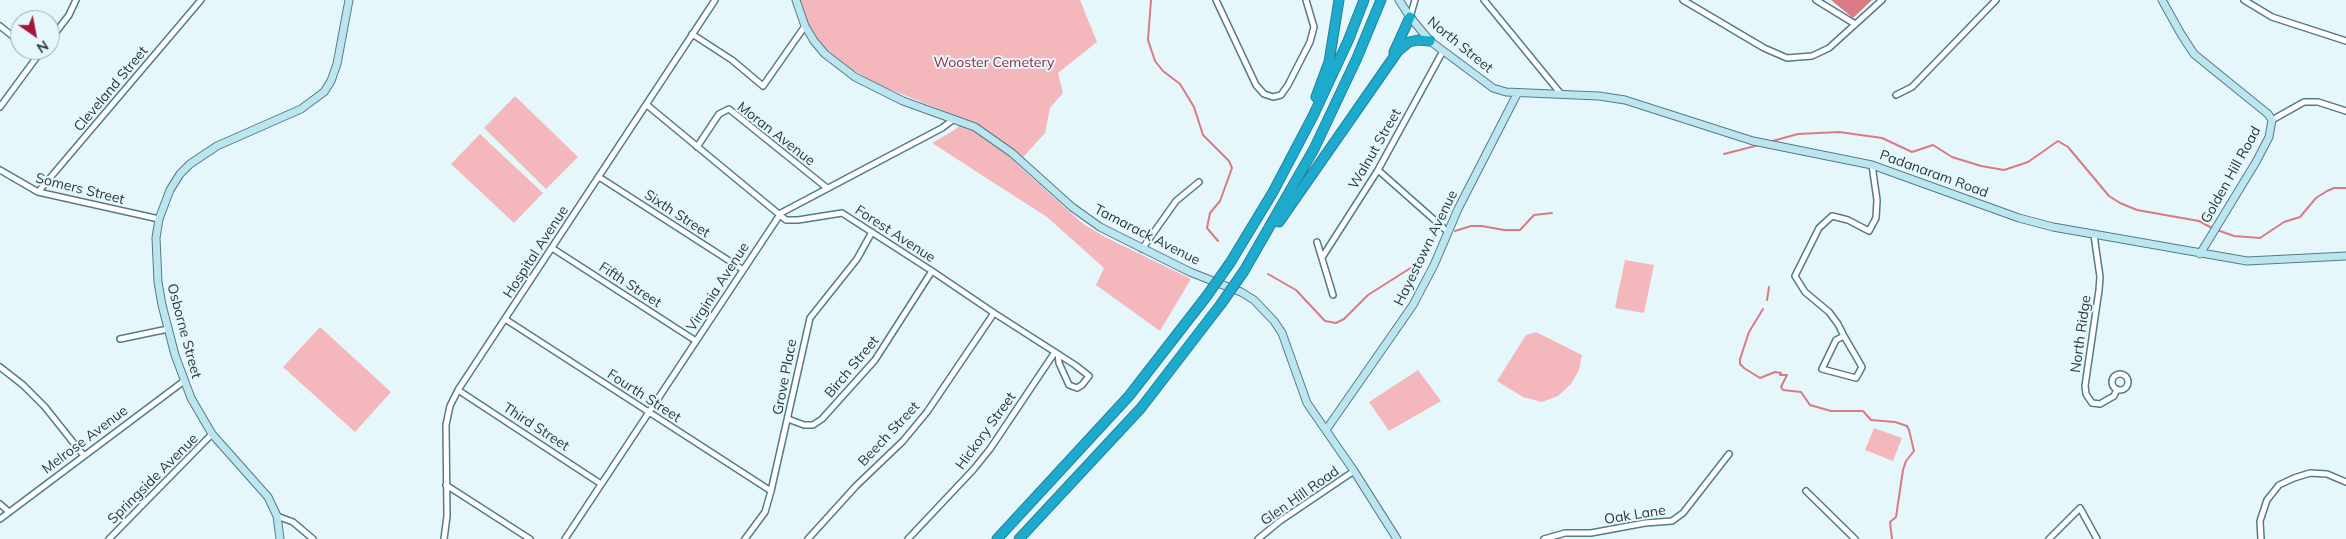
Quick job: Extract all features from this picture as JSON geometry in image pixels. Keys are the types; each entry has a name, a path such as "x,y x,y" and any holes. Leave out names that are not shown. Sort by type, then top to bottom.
{"highway":[{"path":"1273,192 1325,74 1339,0"},
{"path":"996,539 1123,404 1230,263 1273,192 1325,92 1364,0"},
{"path":"1019,539 1141,408 1244,271 1314,149 1338,102 1380,2"},
{"path":"1384,70 1410,18"},
{"path":"1253,256 1288,211 1398,51 1409,42 1418,40 1430,41"}],"main road":[{"name":"Osborne Street","path":"280,539 277,516 268,497 212,434 200,415 184,381 168,329 158,282 156,238 159,219 170,190 180,174 202,154 302,109 324,92 331,81 337,64 349,0"},
{"name":"Tamarack Avenue","path":"796,0 805,26 825,54 855,77 903,100 975,127 989,136 1089,220 1142,249 1190,272 1241,292 1265,310 1284,338 1305,399 1397,539"},
{"name":"North Street","path":"1399,0 1410,18 1430,41 1493,88 1517,94"},
{"name":"Golden Hill Road","path":"2162,0 2180,34 2194,54 2268,114 2272,120 2269,137 2200,254"},
{"name":"Padanaram Road","path":"1517,94 1599,96 1625,100 1757,142 1872,165 2019,218 2094,235 2247,261 2346,256"},
{"name":"Hayestown Avenue","path":"1326,430 1398,330 1434,265 1448,232 1517,94"}],"street":[{"path":"60,27 69,15 76,0"},
{"name":"Cleveland Street","path":"38,192 201,0"},
{"name":"Hospital Avenue","path":"444,539 447,522 446,425 450,406 458,390 715,0"},
{"path":"1216,0 1253,80 1264,94 1273,97 1281,95 1288,85 1310,42 1314,27 1306,0"},
{"path":"1410,18 1415,0"},
{"path":"1484,0 1561,95"},
{"path":"1683,0 1764,48 1787,58 1812,56 1829,48 1882,0"},
{"path":"1816,0 1855,24"},
{"path":"1896,95 1912,87 1996,0"},
{"path":"2244,0 2272,18 2346,41"},
{"path":"0,26 10,34"},
{"path":"692,34 732,60 763,86 805,26"},
{"name":"Walnut Street","path":"1323,256 1378,170 1443,51"},
{"path":"0,107 35,60"},
{"path":"2272,120 2304,102 2318,102 2346,111"},
{"name":"Forest Avenue","path":"647,104 697,147 780,213 786,220 842,213 1057,353 1089,376 1082,385 1077,388 1069,385 1059,363 1057,353"},
{"name":"Moran Avenue","path":"697,147 719,114 730,109 827,188"},
{"name":"Virginia Avenue","path":"565,539 780,213 942,128 954,119"},
{"path":"1844,336 1836,340 1822,369 1856,378 1862,367 1844,336 1829,312 1805,292 1795,276 1819,228 1832,216 1848,220 1869,231 1876,218 1877,200 1872,165"},
{"name":"Somers Street","path":"0,170 38,192 159,219"},
{"path":"1378,170 1448,232"},
{"name":"Sixth Street","path":"599,176 742,270"},
{"path":"1142,249 1176,201 1199,182"},
{"name":"Grove Place","path":"745,539 765,512 810,318 857,259 872,232"},
{"name":"North Ridge","path":"2094,235 2100,284 2085,386 2086,394 2092,402 2100,404 2114,396 2117,389"},
{"path":"1318,242 1333,295"},
{"name":"Fifth Street","path":"552,248 696,341"},
{"name":"Birch Street","path":"788,419 804,425 822,420 876,360 932,271"},
{"name":"Beech Street","path":"808,539 856,486 903,440 928,412 994,313"},
{"name":"Fourth Street","path":"505,319 771,491"},
{"path":"120,340 168,329"},
{"name":"Hickory Street","path":"908,539 979,463 1057,353"},
{"path":"0,367 23,385 45,407 84,456"},
{"name":"Melrose Avenue","path":"0,519 184,381"},
{"name":"Third Street","path":"458,390 601,484"},
{"name":"Springside Avenue","path":"109,539 212,434"},
{"name":"Oak Lane","path":"1544,539 1565,533 1591,533 1645,523 1672,521 1683,513 1729,454"},
{"name":"Glen Hill Road","path":"1258,539 1280,521 1354,471"},
{"path":"2261,539 2260,521 2267,500 2279,485 2310,473 2327,474 2346,482"},
{"path":"446,485 530,539"},
{"path":"1806,490 1855,539"},
{"path":"0,504 9,512"},
{"path":"2049,539 2080,508 2097,539"},
{"path":"277,516 293,522 313,539"}],"green space":[{"name":"Wooster Cemetery","path":"800,0 1080,0 1097,42 1058,73 1063,93 1050,108 1045,133 1017,164 1082,223 1105,237 1191,279 1160,331 1096,285 1104,268 1047,217 932,143 956,129 964,119 879,85 845,65 822,45 810,28"},
{"path":"515,96 578,157 546,189 484,128"},
{"path":"480,134 543,193 514,223 451,164"},
{"path":"1625,260 1654,265 1644,313 1615,308"},
{"path":"320,327 391,392 355,432 283,367"},
{"path":"1536,332 1582,355 1579,370 1571,384 1558,396 1542,402 1523,397 1497,381 1526,335"},
{"path":"1418,370 1441,401 1389,431 1369,402"},
{"path":"1874,428 1902,438 1893,461 1865,450"}],"shaded area":[{"path":"1831,0 1872,0 1853,18"}],"waterway":[{"path":"1151,0 1148,40 1155,61 1163,71 1180,84 1194,107 1203,135 1229,161 1232,168 1220,201 1210,213 1207,228 1218,241"},
{"path":"1769,142 1798,134 1839,132 1882,138 1912,152 1933,145 1952,157 1981,166 2004,170 2028,162 2058,141 2068,147 2109,196 2120,203 2137,210 2199,221 2212,228"},
{"path":"1724,154 1759,145"},
{"path":"2217,230 2234,236 2260,238 2284,222 2300,217 2316,198 2327,191 2334,188 2346,188"},
{"path":"1455,231 1471,226 1520,230 1534,215 1552,213"},
{"path":"1268,274 1296,290 1325,321 1336,323 1344,319 1368,295 1420,262 1434,239"},
{"path":"1767,300 1769,287"},
{"path":"1763,309 1749,332 1740,359 1740,364 1744,368 1760,378 1775,372 1781,373 1780,375 1787,375 1781,387 1783,390 1801,392 1810,405 1831,411 1863,411 1871,420 1895,422 1907,426 1914,451 1906,461 1903,470 1896,517 1890,522 1892,539"}]}
